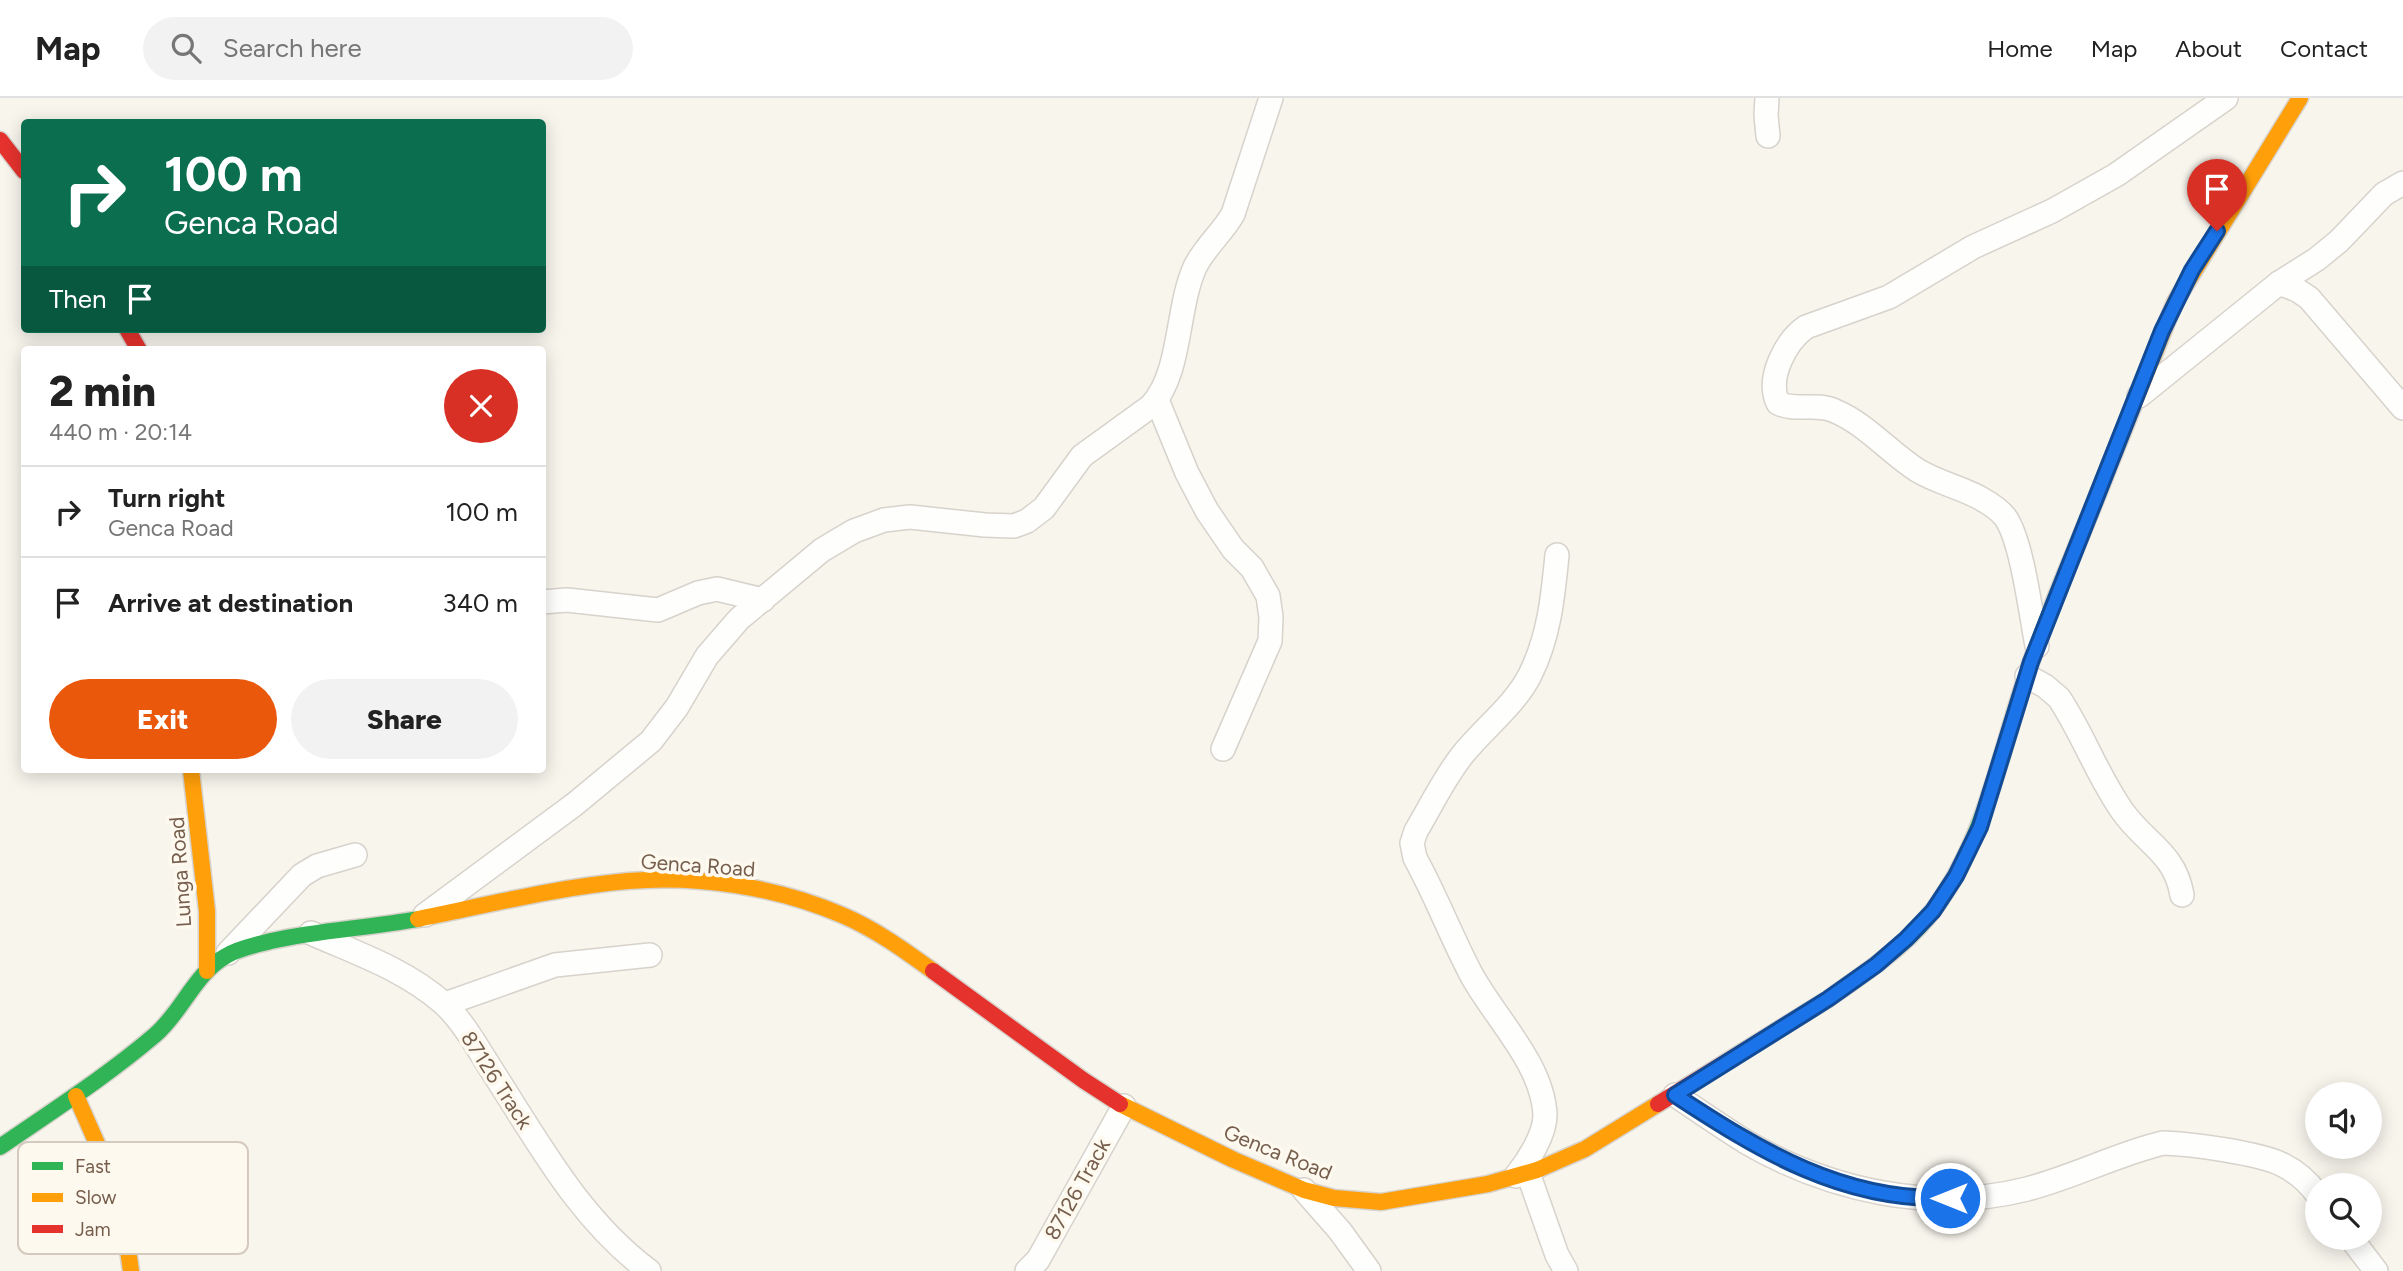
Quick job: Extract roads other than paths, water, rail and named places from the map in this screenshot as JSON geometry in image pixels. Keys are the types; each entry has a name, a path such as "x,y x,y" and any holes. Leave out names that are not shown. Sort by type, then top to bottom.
{"street":[{"path":"421,918 575,804 651,741 677,707 706,656 739,619 822,550 854,531 884,520 910,517 1004,526 1014,526 1027,521 1044,508 1082,456 1157,400 1170,373 1183,302 1196,265 1225,229 1233,214 1271,98"},
{"path":"1767,98 1768,136"},
{"path":"2037,646 2018,550 2006,518 1979,498 1923,474 1861,425 1836,411 1816,406 1784,406 1778,403 1774,392 1777,370 1797,333 1806,327 1889,297 1973,247 2052,211 2116,175 2226,98"},
{"name":"Genca Road","path":"216,963 251,946 310,932 390,924 595,885 679,880 752,888 798,899 843,915 889,939 1083,1080 1124,1106 1234,1160 1304,1190 1358,1202 1381,1202 1489,1184 1522,1175 1586,1149 1828,999 1876,965 1933,911 1956,876 1980,827 2037,646 2175,302 2192,270 2272,148 2300,98"},
{"path":"0,140 21,167"},
{"path":"2136,398 2279,283 2317,259 2339,241 2384,194 2403,183"},
{"path":"2279,283 2297,290 2315,304 2403,408"},
{"path":"1157,400 1187,473 1207,511 1233,549 1252,568 1268,596 1272,617 1270,641 1223,749"},
{"path":"1557,555 1552,609 1541,648 1529,676 1514,700 1462,756 1416,831 1412,843 1415,859 1472,976 1531,1068 1541,1094 1545,1116 1542,1130 1522,1175 1566,1271"},
{"path":"546,602 567,600 657,610 698,593 717,589 763,600"},
{"path":"2027,676 2059,698 2122,811 2170,861 2176,871 2182,895"},
{"name":"Lunga Road","path":"191,773 206,911 216,963"},
{"path":"0,1147 76,1096 158,1032 216,963 302,875 317,866 355,855"},
{"name":"87126 Track","path":"310,932 388,966 445,1004 470,1037 562,1181 592,1220 649,1271"},
{"path":"445,1004 555,965 650,954"},
{"path":"1675,1095 1747,1142 1797,1168 1863,1190 1922,1199 1978,1197 2028,1189 2163,1143 2183,1144 2281,1164 2305,1181"},
{"path":"76,1096 96,1142"},
{"name":"87126 Track","path":"1027,1271 1038,1260 1124,1106"},
{"path":"1304,1190 1340,1231 1369,1271"},
{"path":"2360,1250 2376,1271"}]}
